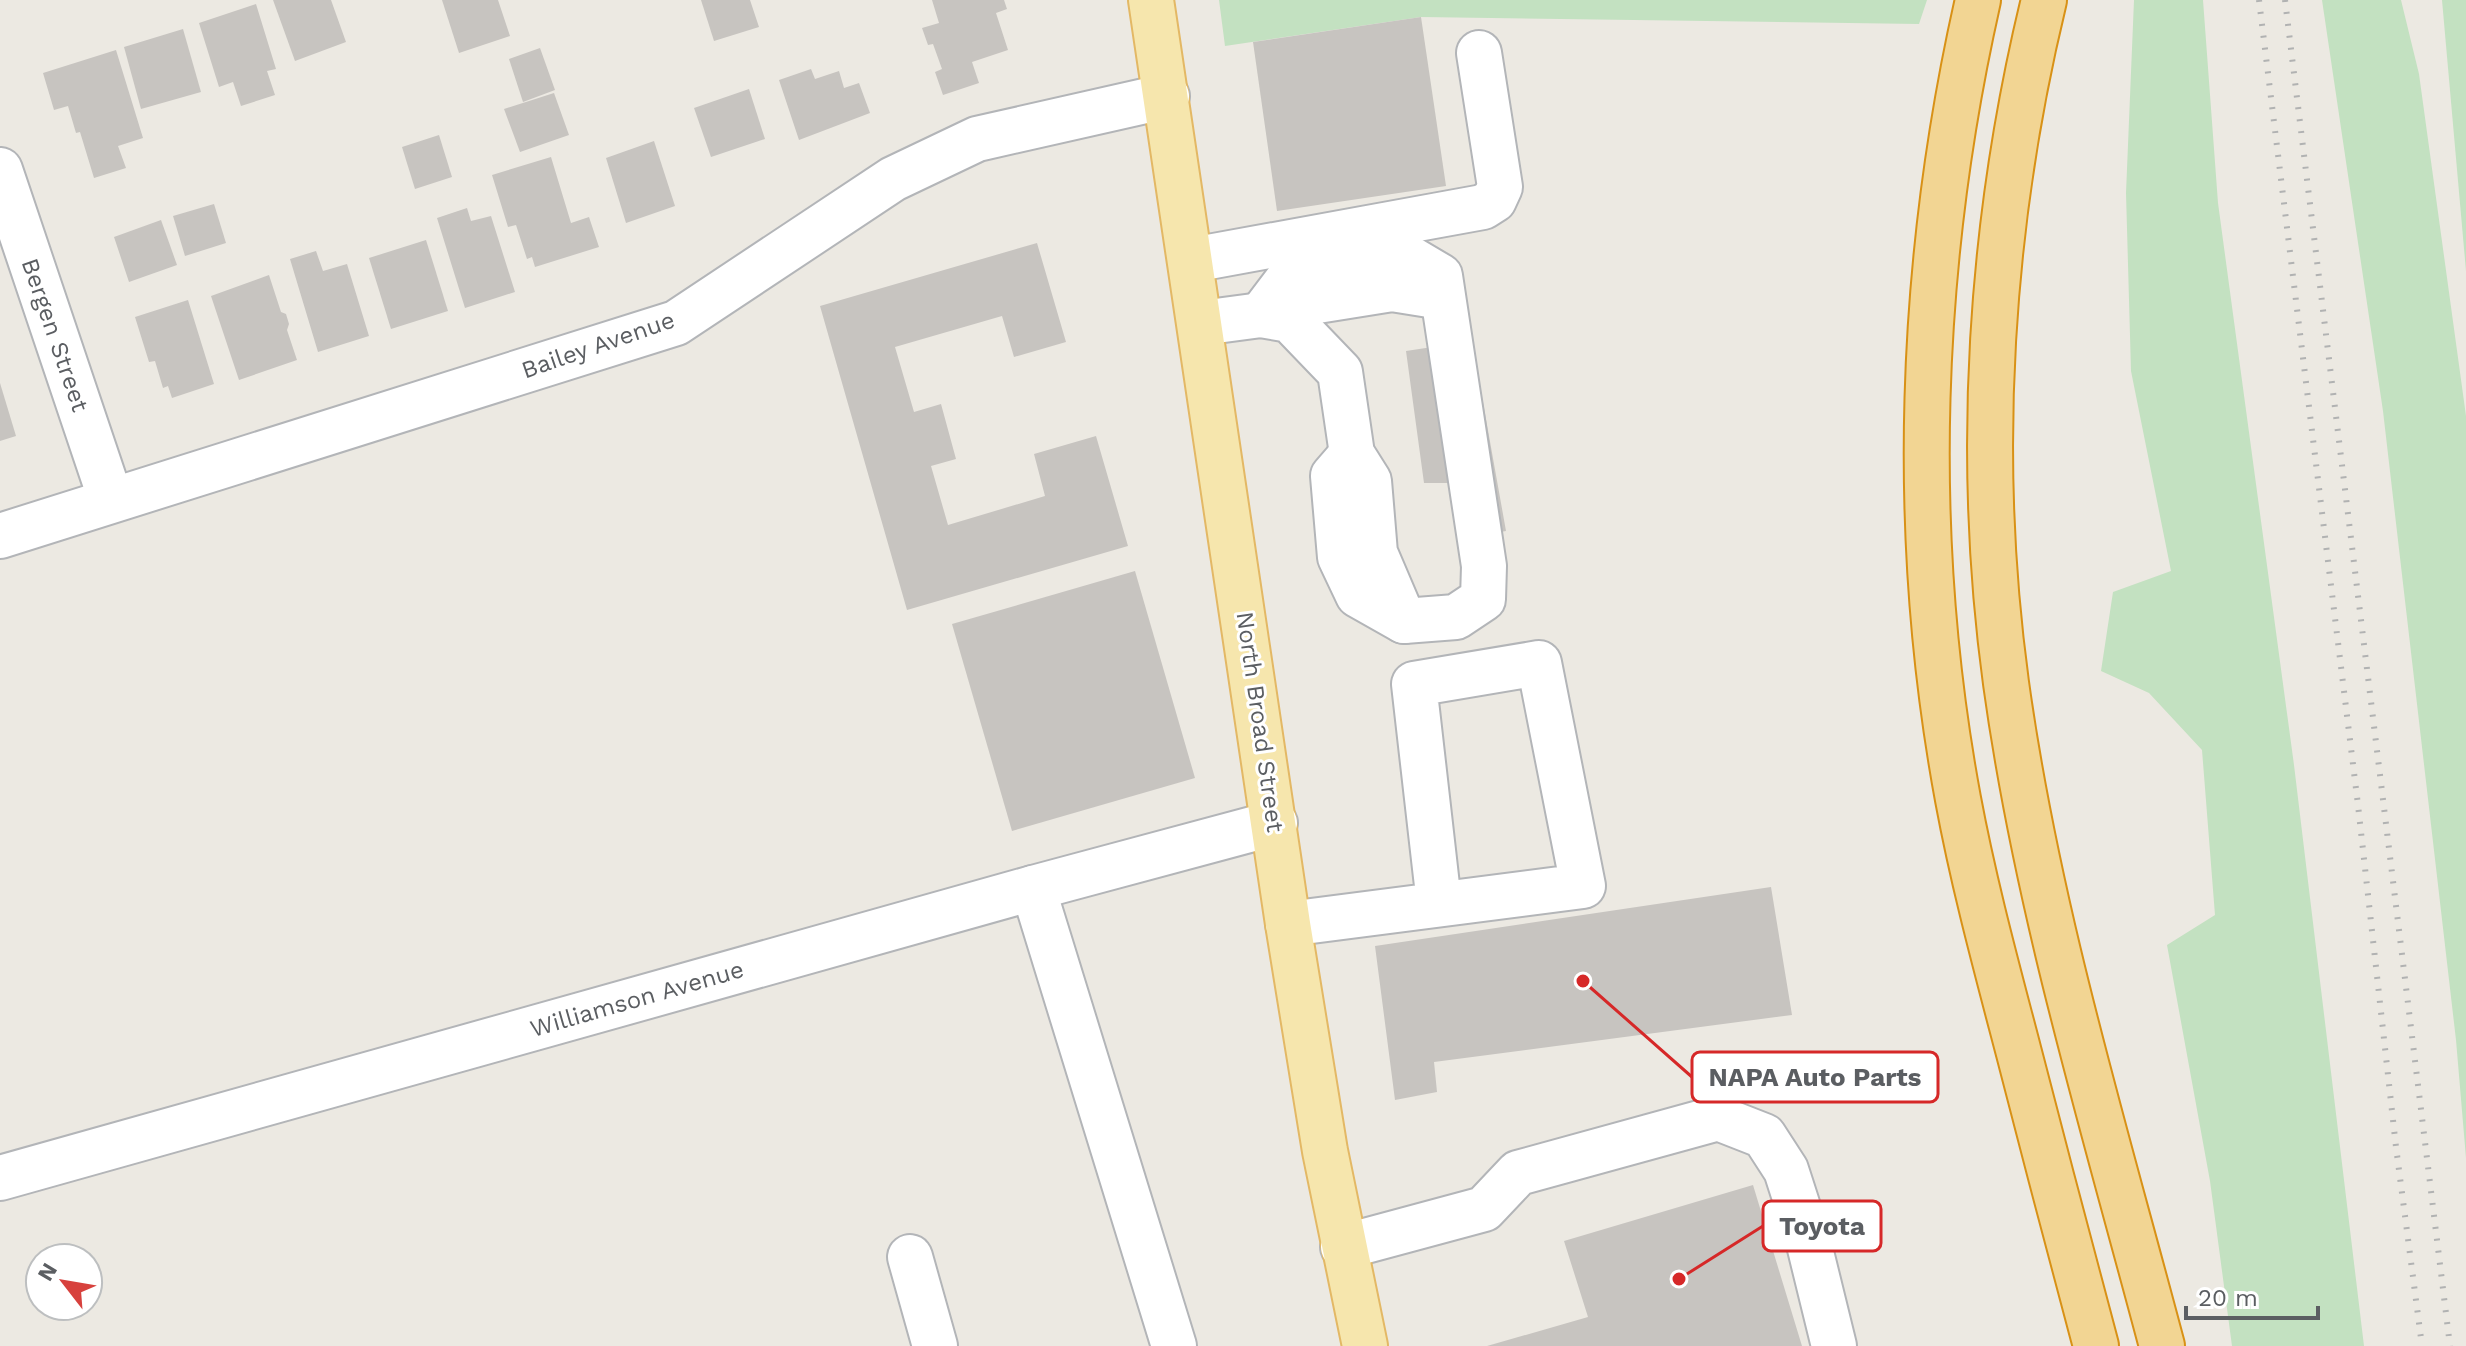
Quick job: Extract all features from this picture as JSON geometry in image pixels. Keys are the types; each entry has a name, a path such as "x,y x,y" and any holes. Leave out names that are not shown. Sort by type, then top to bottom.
{"highway":[{"path":"1978,0 1951,138 1939,220 1932,301 1926,470 1936,635 1958,798 1975,878 2096,1346"},
{"path":"2044,0 2018,117 1997,278 1991,439 1998,599 2008,695 2033,844 2162,1346"}],"main road":[{"name":"North Broad Street","path":"1151,0 1192,260 1288,924 1343,1247 1365,1346"}],"street":[{"path":"1192,260 1483,207 1494,200 1500,187 1479,53"},
{"name":"Bailey Avenue","path":"0,536 676,323 893,179 977,139 1167,96"},
{"name":"Bergen Street","path":"0,170 111,500"},
{"path":"1201,323 1261,315 1290,320 1340,372 1352,454 1333,476 1340,557 1358,595 1404,621 1456,617 1483,599 1484,566 1440,276 1401,253 1289,278 1261,315"},
{"path":"1288,924 1583,886 1539,663 1414,684 1439,903"},
{"name":"Williamson Avenue","path":"0,1178 1275,823"},
{"path":"1033,888 1174,1346"},
{"path":"1343,1247 1484,1209 1518,1173 1718,1118 1764,1136 1786,1170 1806,1232 1834,1346"},
{"path":"910,1257 935,1346"}],"green space":[{"path":"1219,0 1927,0 1919,24 1421,17 1225,46"},
{"path":"2134,0 2203,0 2218,203 2294,765 2364,1346 2232,1346 2210,1181 2167,945 2215,915 2202,750 2149,693 2101,671 2113,592 2171,571 2131,371 2126,193"},
{"path":"2322,0 2401,0 2419,74 2466,416 2466,1158 2456,1040 2383,411"},
{"path":"2442,0 2466,0 2466,271"}],"building":[{"path":"273,0 331,0 346,42 295,61"},
{"path":"442,0 498,0 510,36 459,53"},
{"path":"701,0 750,0 759,27 714,41"},
{"path":"932,0 1004,0 1007,9 996,13 1008,50 972,62 979,83 943,95 935,72 942,69 933,44 928,45 922,28 939,23"},
{"path":"256,4 276,69 267,71 275,95 241,106 233,82 219,87 199,23"},
{"path":"1421,17 1446,186 1277,211 1253,42"},
{"path":"183,29 201,92 141,109 124,47"},
{"path":"540,48 555,90 523,102 509,59"},
{"path":"116,50 143,138 118,146 126,168 94,178 80,132 76,133 68,106 54,110 43,73"},
{"path":"811,69 815,79 839,71 844,88 859,83 870,113 799,140 779,80"},
{"path":"749,89 765,139 711,157 694,108"},
{"path":"554,93 569,135 520,152 504,109"},
{"path":"439,135 452,177 415,189 402,147"},
{"path":"654,141 675,206 626,223 606,158"},
{"path":"551,157 571,223 589,217 599,247 535,267 532,257 527,259 516,225 508,227 492,175"},
{"path":"214,204 226,243 185,256 173,216"},
{"path":"467,208 471,221 491,216 515,292 465,308 437,218"},
{"path":"161,220 177,265 129,282 114,237"},
{"path":"426,240 448,311 391,329 369,258"},
{"path":"1037,243 1066,342 1014,357 1002,316 895,347 914,412 941,404 956,459 931,466 948,525 1045,496 1034,454 1096,436 1128,546 907,610 820,306"},
{"path":"316,251 323,271 347,264 369,336 318,352 290,259"},
{"path":"269,275 281,312 286,314 287,330 297,360 239,380 211,296"},
{"path":"188,300 214,384 172,398 168,386 163,388 155,361 149,362 135,317"},
{"path":"1472,341 1506,531 1479,536 1452,483 1424,483 1406,351"},
{"path":"0,383 16,436 0,441"},
{"path":"1135,571 1195,778 1012,831 952,624"},
{"path":"1771,887 1792,1015 1434,1062 1437,1092 1395,1100 1375,946"},
{"path":"1753,1185 1802,1346 1487,1346 1588,1317 1564,1241"}],"railway":[{"path":"2259,0 2422,1346"},
{"path":"2285,0 2450,1346"}],"place":[{"name":"NAPA Auto Parts","path":"1583,981"},
{"name":"Toyota","path":"1679,1279"}]}
